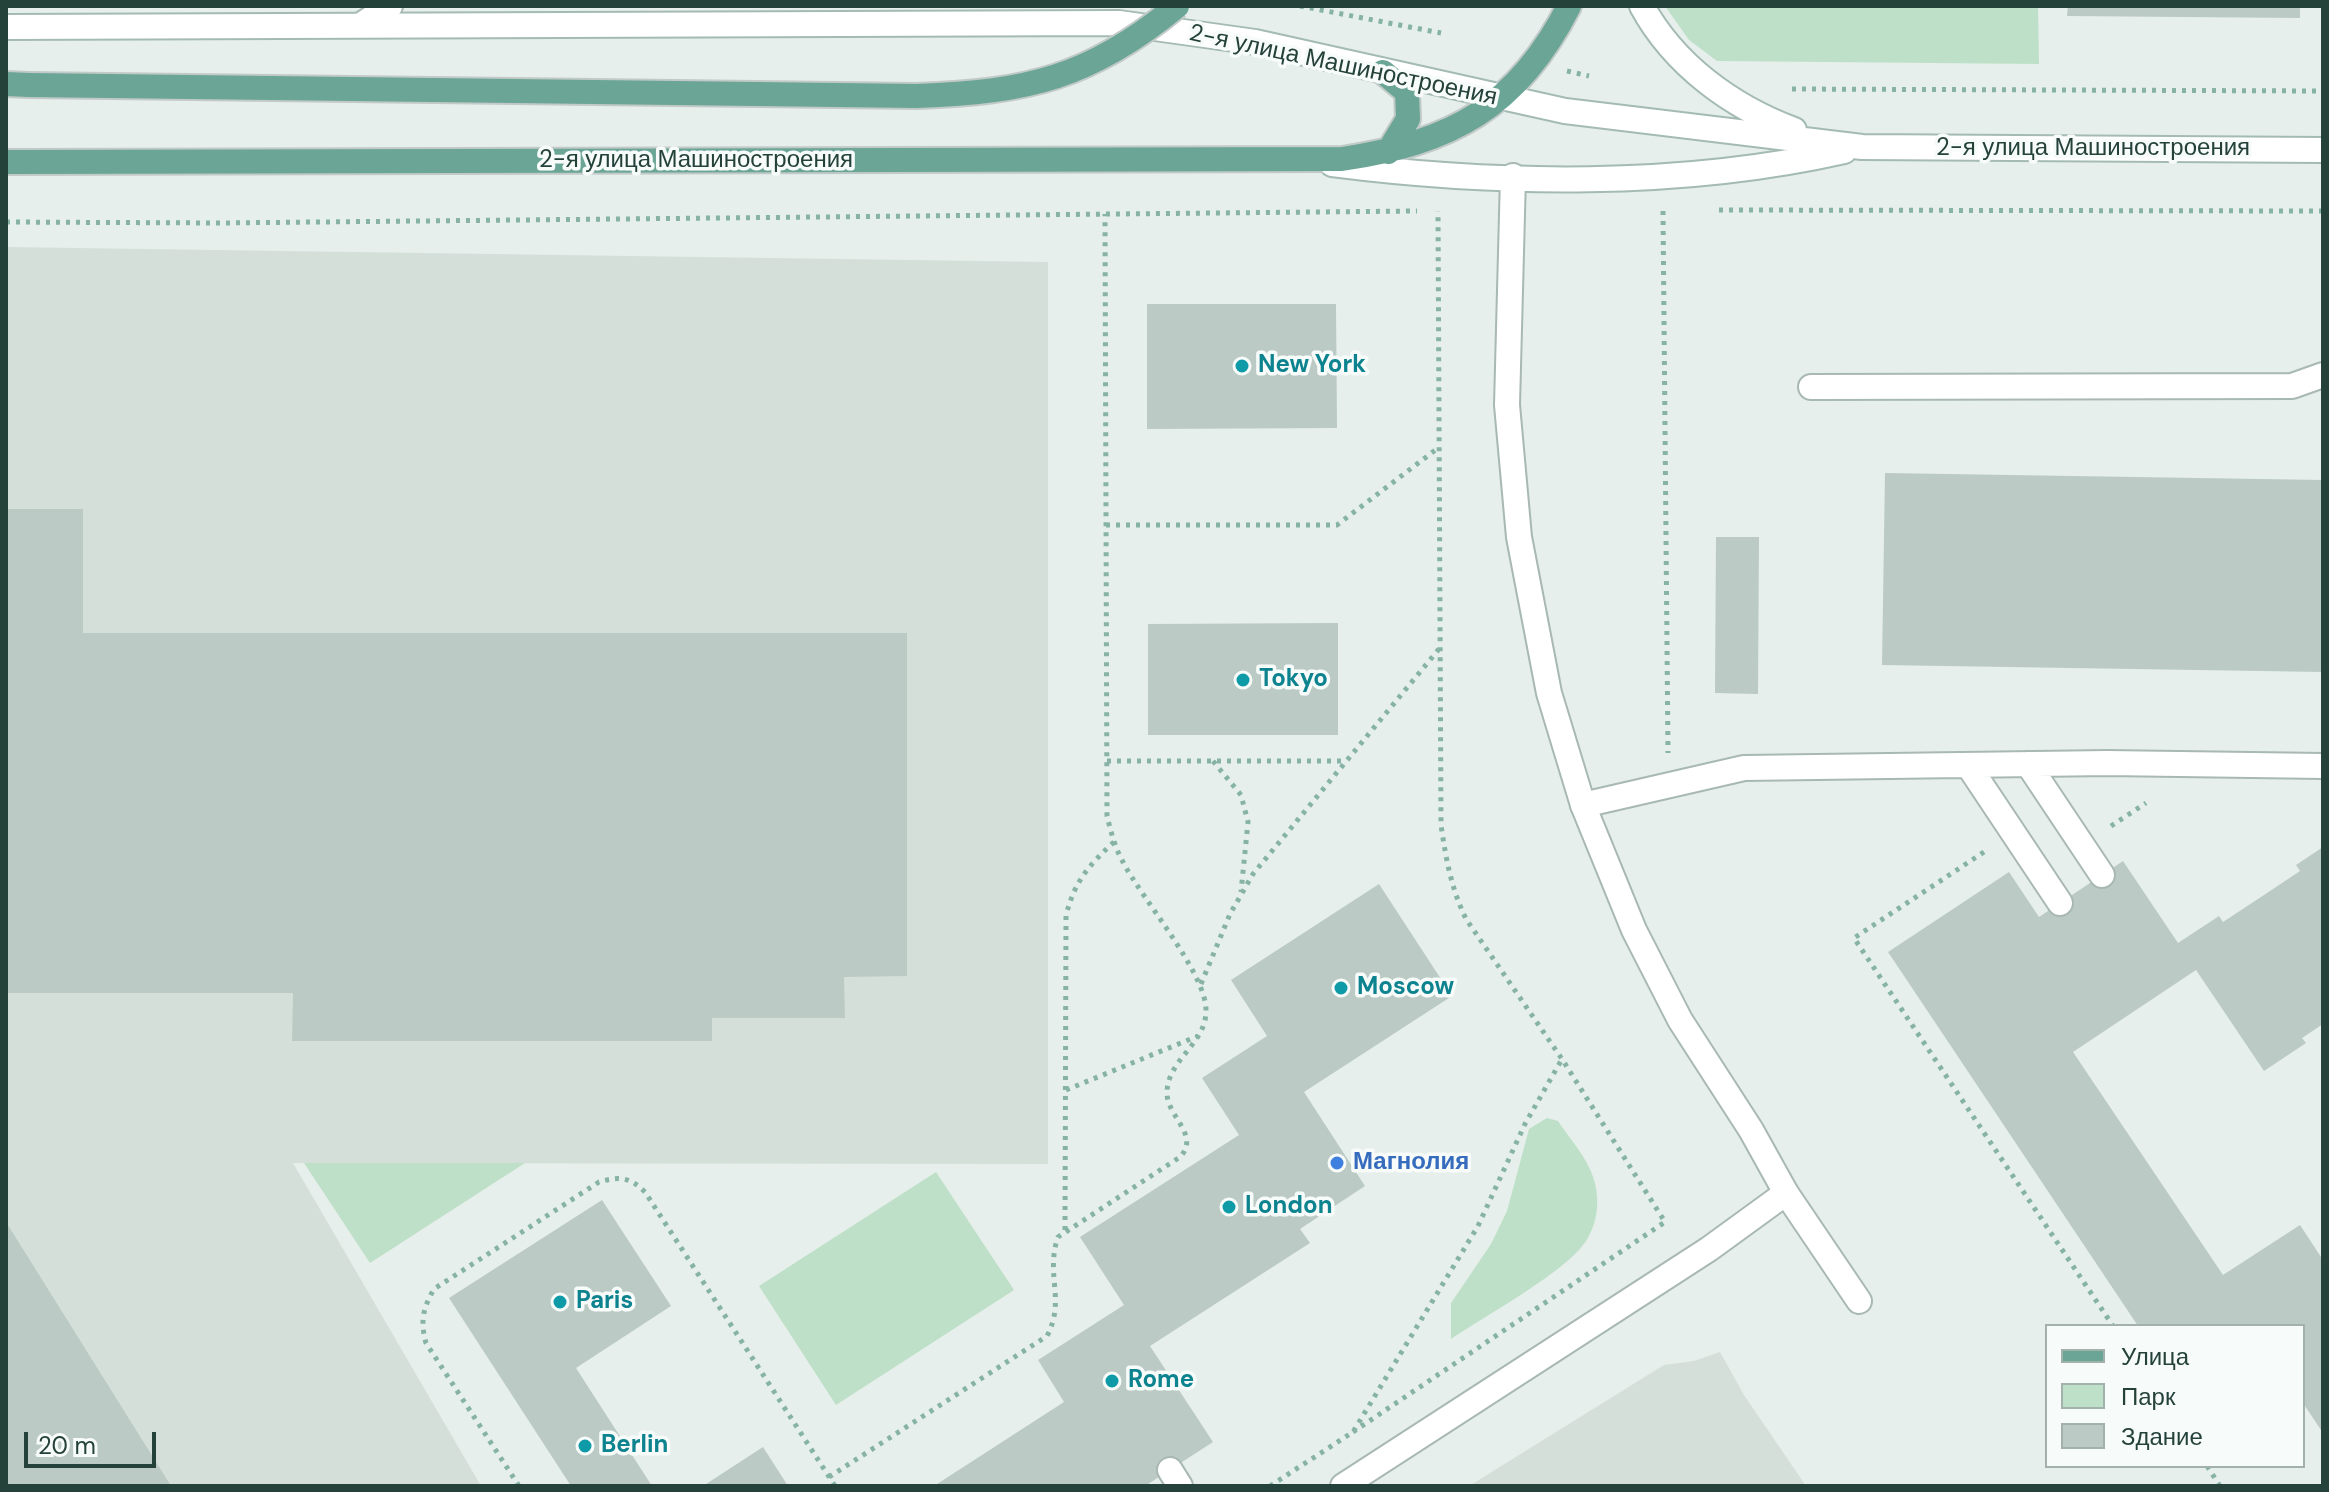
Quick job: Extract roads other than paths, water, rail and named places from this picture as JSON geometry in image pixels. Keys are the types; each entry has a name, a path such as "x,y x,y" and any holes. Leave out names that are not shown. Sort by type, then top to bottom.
{"main road":[{"path":"364,23 390,6"},
{"path":"18,85 917,96 990,93 1048,81 1097,60 1144,33 1177,6"},
{"path":"1312,162 1388,152 1472,121 1502,99 1536,60 1569,6"},
{"path":"1642,6 1675,53 1708,84 1762,118 1808,134 1862,147"},
{"name":"2-я улица Машиностроения","path":"6,27 771,14 1119,23 1255,42 1565,111 1862,147 2323,150"},
{"path":"1383,72 1407,92 1408,119 1388,152"},
{"name":"2-я улица Машиностроения","path":"6,162 1312,162 1403,173 1656,178 1807,160 1862,147"},
{"path":"1513,176 1507,405 1519,537 1549,693 1583,805 1634,930 1680,1020 1751,1130 1786,1193 1859,1301"},
{"path":"1811,387 2292,386 2323,375"},
{"path":"1583,805 1744,768 2028,764 2323,766"},
{"path":"2028,764 2102,875"},
{"path":"1968,765 2060,903"},
{"path":"1343,1486 1709,1249 1786,1193"}],"place":[{"name":"New York","path":"1242,366"},
{"name":"Tokyo","path":"1243,680"},
{"name":"Moscow","path":"1341,988"},
{"name":"Магнолия","path":"1337,1163"},
{"name":"London","path":"1229,1207"},
{"name":"Paris","path":"560,1302"},
{"name":"Rome","path":"1112,1381"},
{"name":"Berlin","path":"585,1446"}]}
